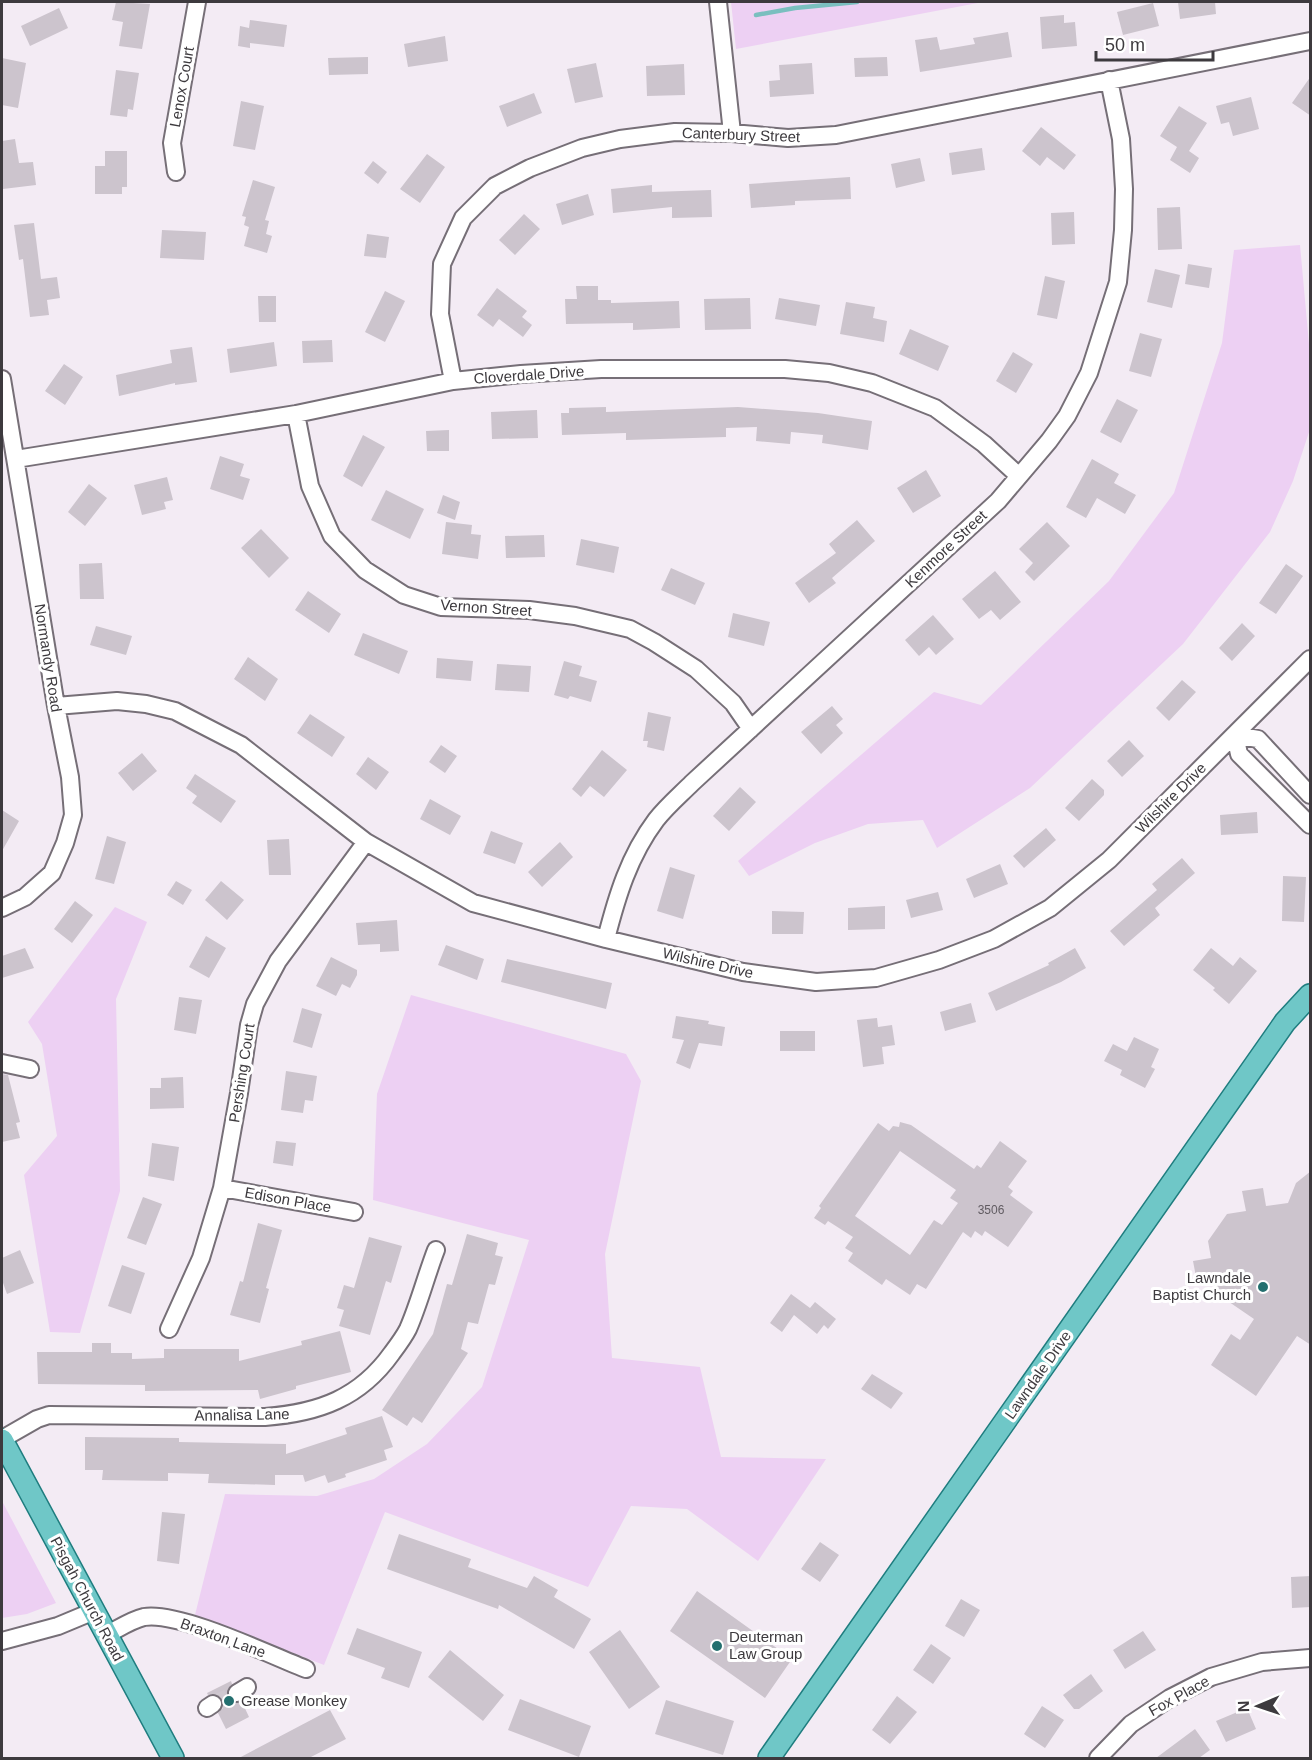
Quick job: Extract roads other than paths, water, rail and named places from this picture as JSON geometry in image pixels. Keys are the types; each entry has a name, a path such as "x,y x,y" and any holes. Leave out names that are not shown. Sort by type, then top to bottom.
{"main road":[{"name":"Lawndale Drive","path":"769,1758 1285,1022 1311,995"},
{"name":"Pisgah Church Road","path":"2,1439 173,1758"}],"street":[{"name":"Lenox Court","path":"176,172 172,143 197,2"},
{"path":"718,2 732,133"},
{"name":"Canterbury Street","path":"453,381 440,314 442,264 463,218 495,186 530,168 582,148 620,139 675,132 732,133 788,138 836,135 1311,41"},
{"name":"Kenmore Street","path":"606,939 619,891 635,852 657,819 692,783 998,501 1067,416 1089,373 1118,282 1124,189 1121,139 1109,80"},
{"name":"Cloverdale Drive","path":"16,459 296,414 453,381 601,369 785,369 829,373 872,383 935,408 984,444 1019,476"},
{"name":"Normandy Road","path":"2,379 56,706 70,777 73,815 65,843 52,873 25,897 2,908"},
{"name":"Vernon Street","path":"296,414 310,486 332,536 365,570 404,596 441,607 529,610 575,616 630,629 696,669 733,703 751,729"},
{"name":"Wilshire Drive","path":"56,706 117,701 146,704 175,711 241,745 366,842 473,903 606,939 743,972 816,982 876,978 939,960 994,939 1050,908 1109,860 1311,659"},
{"path":"1311,795 1258,739 1235,735 1239,754 1311,825"},
{"name":"Pershing Court","path":"169,1329 201,1258 222,1188 238,1104 249,1025 255,1004 278,961 366,842"},
{"path":"2,1063 30,1069"},
{"name":"Edison Place","path":"222,1188 354,1212"},
{"name":"Annalisa Lane","path":"2,1439 37,1419 49,1415 265,1417 290,1415 332,1404 349,1395 382,1368 395,1349 407,1330 436,1250"},
{"path":"2,1641 58,1626 94,1611"},
{"name":"Braxton Lane","path":"106,1635 132,1621 144,1617 159,1617 197,1626 306,1670"},
{"name":"Fox Place","path":"1098,1758 1131,1724 1170,1698 1211,1677 1262,1662 1311,1658"}],"waterway":[{"path":"756,15 795,8 857,2"}],"tunnel":[{"path":"213,1704 237,1693"}],"place":[{"name":"Lawndale Baptist Church","path":"1263,1287"},
{"name":"Deuterman Law Group","path":"717,1646"},
{"name":"Grease Monkey","path":"229,1701"}]}
